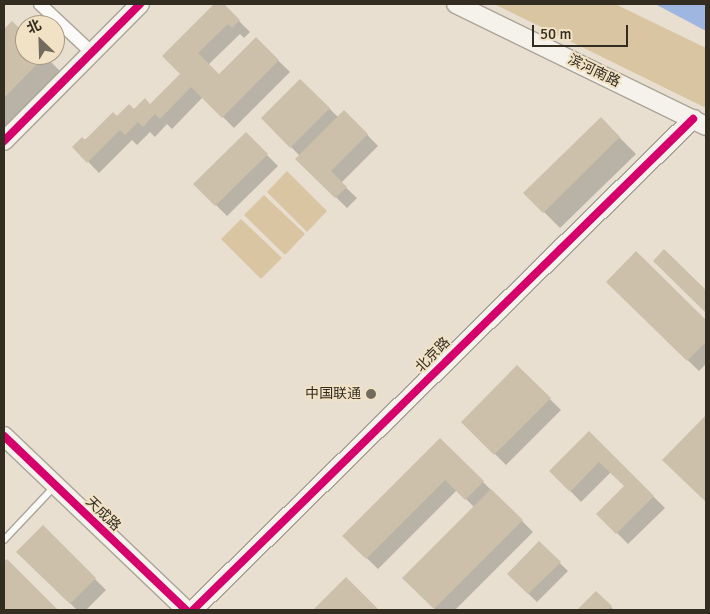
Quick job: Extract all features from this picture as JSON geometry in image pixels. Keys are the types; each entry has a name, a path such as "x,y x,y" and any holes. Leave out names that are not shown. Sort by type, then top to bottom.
{"street":[{"path":"40,4 92,53"},
{"path":"4,141 140,4"},
{"name":"滨河南路","path":"456,4 700,122"},
{"name":"北京路","path":"193,610 700,122"},
{"name":"天成路","path":"4,436 186,610"}],"lane":[{"path":"4,540 56,486"}],"shaded area":[{"path":"494,4 615,4 706,48 706,108"},
{"path":"287,171 327,211 307,232 267,192"},
{"path":"264,195 305,234 285,255 244,215"},
{"path":"241,219 282,258 261,279 221,239"}],"water":[{"path":"655,4 706,4 706,31"}],"building":[{"path":"214,4 224,4 240,20 232,28 228,24 198,53 219,74 256,37 279,60 222,118 191,87 160,119 155,114 143,127 138,122 125,135 120,130 87,163 72,147 82,137 85,140 113,112 117,116 129,104 134,109 145,98 150,104 180,74 162,56"},
{"path":"12,21 15,24 15,65 36,65 4,98 4,29"},
{"path":"300,79 330,108 290,148 261,118"},
{"path":"344,110 368,134 331,171 347,187 335,198 295,159"},
{"path":"601,117 620,137 543,213 523,193"},
{"path":"246,132 268,154 215,206 193,184"},
{"path":"664,249 706,290 706,313 653,261"},
{"path":"636,251 706,320 706,342 687,361 606,282"},
{"path":"517,365 551,398 494,455 461,422"},
{"path":"706,415 706,502 662,460"},
{"path":"589,431 654,496 616,534 596,514 624,486 599,462 570,492 549,471"},
{"path":"440,438 484,481 465,500 445,480 366,559 342,536"},
{"path":"491,489 523,520 434,609 402,578"},
{"path":"43,525 96,578 70,604 16,552"},
{"path":"539,541 561,562 528,594 507,574"},
{"path":"7,559 58,610 4,610 4,562"},
{"path":"346,577 379,610 313,610"},
{"path":"596,591 612,606 608,610 577,610"}],"cycle path":[{"path":"4,141 140,4"},
{"path":"193,610 693,119"},
{"path":"4,436 186,610"}],"place":[{"name":"中国联通","path":"371,394"}]}
